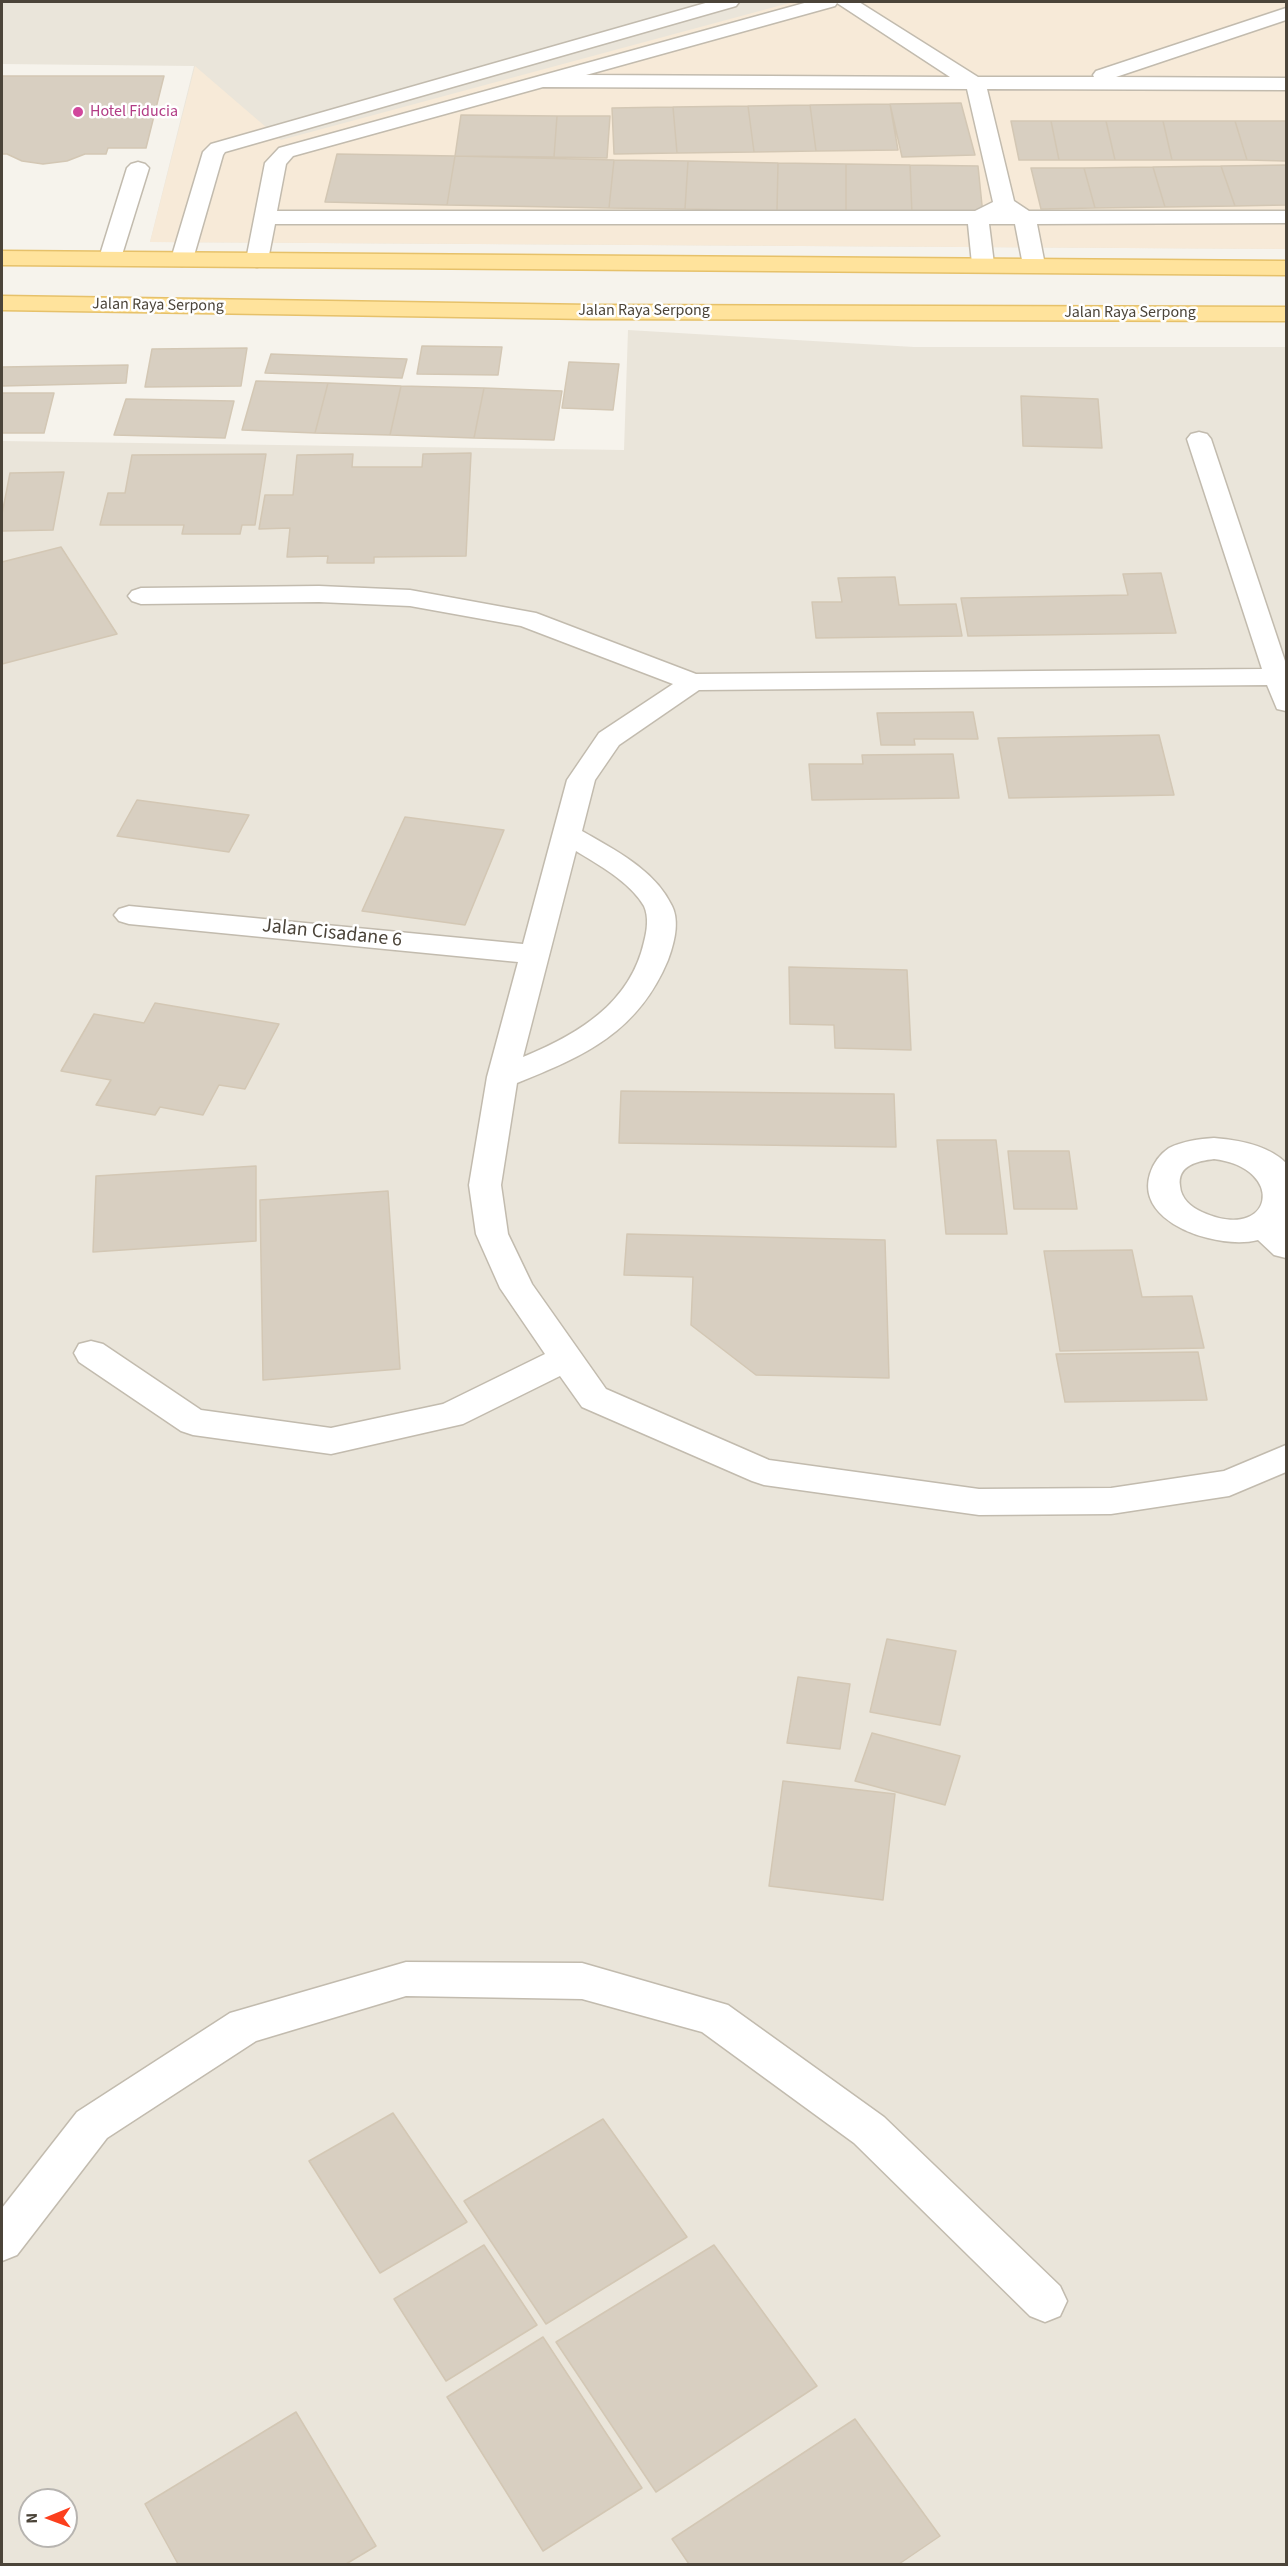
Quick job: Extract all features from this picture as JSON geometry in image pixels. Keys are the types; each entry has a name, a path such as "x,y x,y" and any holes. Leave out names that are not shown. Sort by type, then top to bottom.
{"main road":[{"name":"Jalan Raya Serpong","path":"2,258 257,260 1287,314"},
{"name":"Jalan Raya Serpong","path":"2,303 591,312 739,286 983,264 1287,268"}],"street":[{"path":"182,259 213,152 218,148 729,2"},
{"path":"257,260 276,163 286,152 828,2"},
{"path":"846,2 976,84 1004,204 1025,218 1034,265"},
{"path":"1077,84 1287,14"},
{"path":"538,81 1287,84"},
{"path":"110,258 138,168"},
{"path":"978,218 1004,204"},
{"path":"266,218 1287,218"},
{"path":"978,218 983,264"},
{"path":"141,596 319,594 410,598 527,619 693,682 1284,686 1199,439"},
{"path":"693,682 609,739 581,780 502,1077 485,1185 492,1234 517,1288 594,1398 764,1472 980,1502 1111,1501 1229,1483 1287,1458"},
{"path":"502,1077 565,1052 602,1029 630,1005 651,968 661,937 658,905 645,890 624,868 567,834"},
{"name":"Jalan Cisadane 6","path":"129,915 535,954"},
{"path":"1214,1147 1241,1150 1265,1161 1281,1177 1287,1196 1280,1213 1275,1237 1242,1231 1218,1230 1195,1223 1178,1211 1166,1196 1163,1183 1167,1170 1177,1159 1190,1152 1214,1147"},
{"path":"91,1353 193,1422 331,1441 451,1415 567,1358"},
{"path":"2,2241 92,2125 244,2025 406,1979 582,1981 714,2018 869,2130 1045,2301"}],"shaded area":[{"path":"2,2 1286,2 1286,249 150,242 194,66 2,64"},
{"path":"793,2 1286,2 1286,249 150,242 195,66 281,140"},
{"path":"628,330 914,347 1286,347 1286,2564 2,2564 2,441 624,450"}],"building":[{"name":"Hotel Fiducia","path":"2,76 164,76 146,148 108,148 106,154 85,154 67,161 43,164 22,161 2,154"},
{"path":"961,103 975,155 902,157 890,104"},
{"path":"890,104 898,150 816,151 810,105"},
{"path":"810,105 816,151 754,152 748,106"},
{"path":"748,106 754,152 677,153 673,107"},
{"path":"673,107 677,153 614,154 612,108"},
{"path":"461,115 557,116 554,157 455,156"},
{"path":"557,116 610,116 607,158 554,157"},
{"path":"1011,121 1051,121 1059,160 1019,160"},
{"path":"1051,121 1106,121 1115,160 1059,160"},
{"path":"1106,121 1163,121 1172,160 1115,160"},
{"path":"1163,121 1235,121 1247,160 1172,160"},
{"path":"1235,121 1286,121 1286,161 1247,160"},
{"path":"337,154 455,156 447,205 325,202"},
{"path":"455,156 614,160 609,208 447,205"},
{"path":"614,160 688,161 685,209 609,208"},
{"path":"688,161 778,163 777,211 685,209"},
{"path":"778,163 846,164 846,213 777,211"},
{"path":"846,164 910,165 912,214 846,213"},
{"path":"910,165 978,166 983,215 912,214"},
{"path":"1286,165 1286,205 1235,206 1221,166"},
{"path":"1221,166 1235,206 1165,207 1153,167"},
{"path":"1153,167 1165,207 1095,208 1084,168"},
{"path":"1031,168 1084,168 1095,208 1041,209"},
{"path":"422,346 502,347 498,375 417,374"},
{"path":"247,348 241,386 145,387 152,349"},
{"path":"271,354 407,359 402,378 265,373"},
{"path":"569,362 619,364 613,410 562,408"},
{"path":"128,365 126,383 2,386 2,367"},
{"path":"256,381 328,383 315,433 242,430"},
{"path":"328,383 401,386 390,435 315,433"},
{"path":"401,386 484,388 474,438 390,435"},
{"path":"484,388 562,391 554,440 474,438"},
{"path":"2,393 54,393 44,433 2,433"},
{"path":"1021,396 1098,399 1102,448 1023,446"},
{"path":"126,399 234,401 225,438 114,435"},
{"path":"471,453 466,556 374,557 374,563 327,563 328,556 287,557 290,528 259,529 265,495 293,495 297,455 353,454 352,467 422,467 423,454"},
{"path":"266,454 255,525 242,525 240,534 182,534 184,525 100,525 108,493 125,493 132,455"},
{"path":"64,472 53,530 2,531 2,514 10,473"},
{"path":"61,547 117,634 2,664 2,562"},
{"path":"1161,573 1176,633 968,636 961,598 1128,595 1123,574"},
{"path":"895,577 899,605 956,604 962,636 816,638 812,602 842,602 838,578"},
{"path":"973,712 978,739 914,739 915,745 881,745 877,713"},
{"path":"1159,735 1174,795 1009,798 998,738"},
{"path":"953,754 959,798 812,800 809,764 863,764 862,755"},
{"path":"137,800 249,815 229,852 117,836"},
{"path":"405,817 504,830 465,925 362,911"},
{"path":"789,967 907,970 911,1050 835,1048 834,1025 790,1024"},
{"path":"155,1003 279,1024 245,1089 219,1085 203,1115 160,1107 155,1115 96,1105 111,1080 61,1071 94,1014 144,1023"},
{"path":"621,1091 894,1094 896,1147 619,1143"},
{"path":"937,1140 996,1140 1007,1234 946,1234"},
{"path":"1008,1151 1069,1151 1077,1209 1014,1209"},
{"path":"256,1166 256,1241 93,1252 96,1176"},
{"path":"388,1191 400,1369 263,1380 260,1200"},
{"path":"627,1234 885,1240 889,1378 756,1375 691,1325 693,1277 624,1275"},
{"path":"1132,1250 1142,1297 1192,1296 1204,1348 1060,1351 1044,1251"},
{"path":"1198,1352 1207,1400 1065,1402 1056,1354"},
{"path":"887,1639 956,1651 940,1725 870,1712"},
{"path":"798,1677 850,1684 840,1749 787,1743"},
{"path":"872,1733 960,1756 945,1805 855,1781"},
{"path":"783,1781 895,1794 883,1900 769,1886"},
{"path":"393,2113 467,2222 380,2273 309,2161"},
{"path":"603,2119 687,2237 546,2324 464,2201"},
{"path":"484,2245 537,2325 446,2381 394,2299"},
{"path":"714,2245 817,2386 656,2492 556,2342"},
{"path":"543,2337 642,2488 543,2551 447,2397"},
{"path":"296,2412 376,2546 346,2564 178,2564 145,2504"},
{"path":"855,2419 940,2536 899,2564 689,2564 672,2539"}],"place":[{"name":"Hotel Fiducia","path":"78,112"}]}
